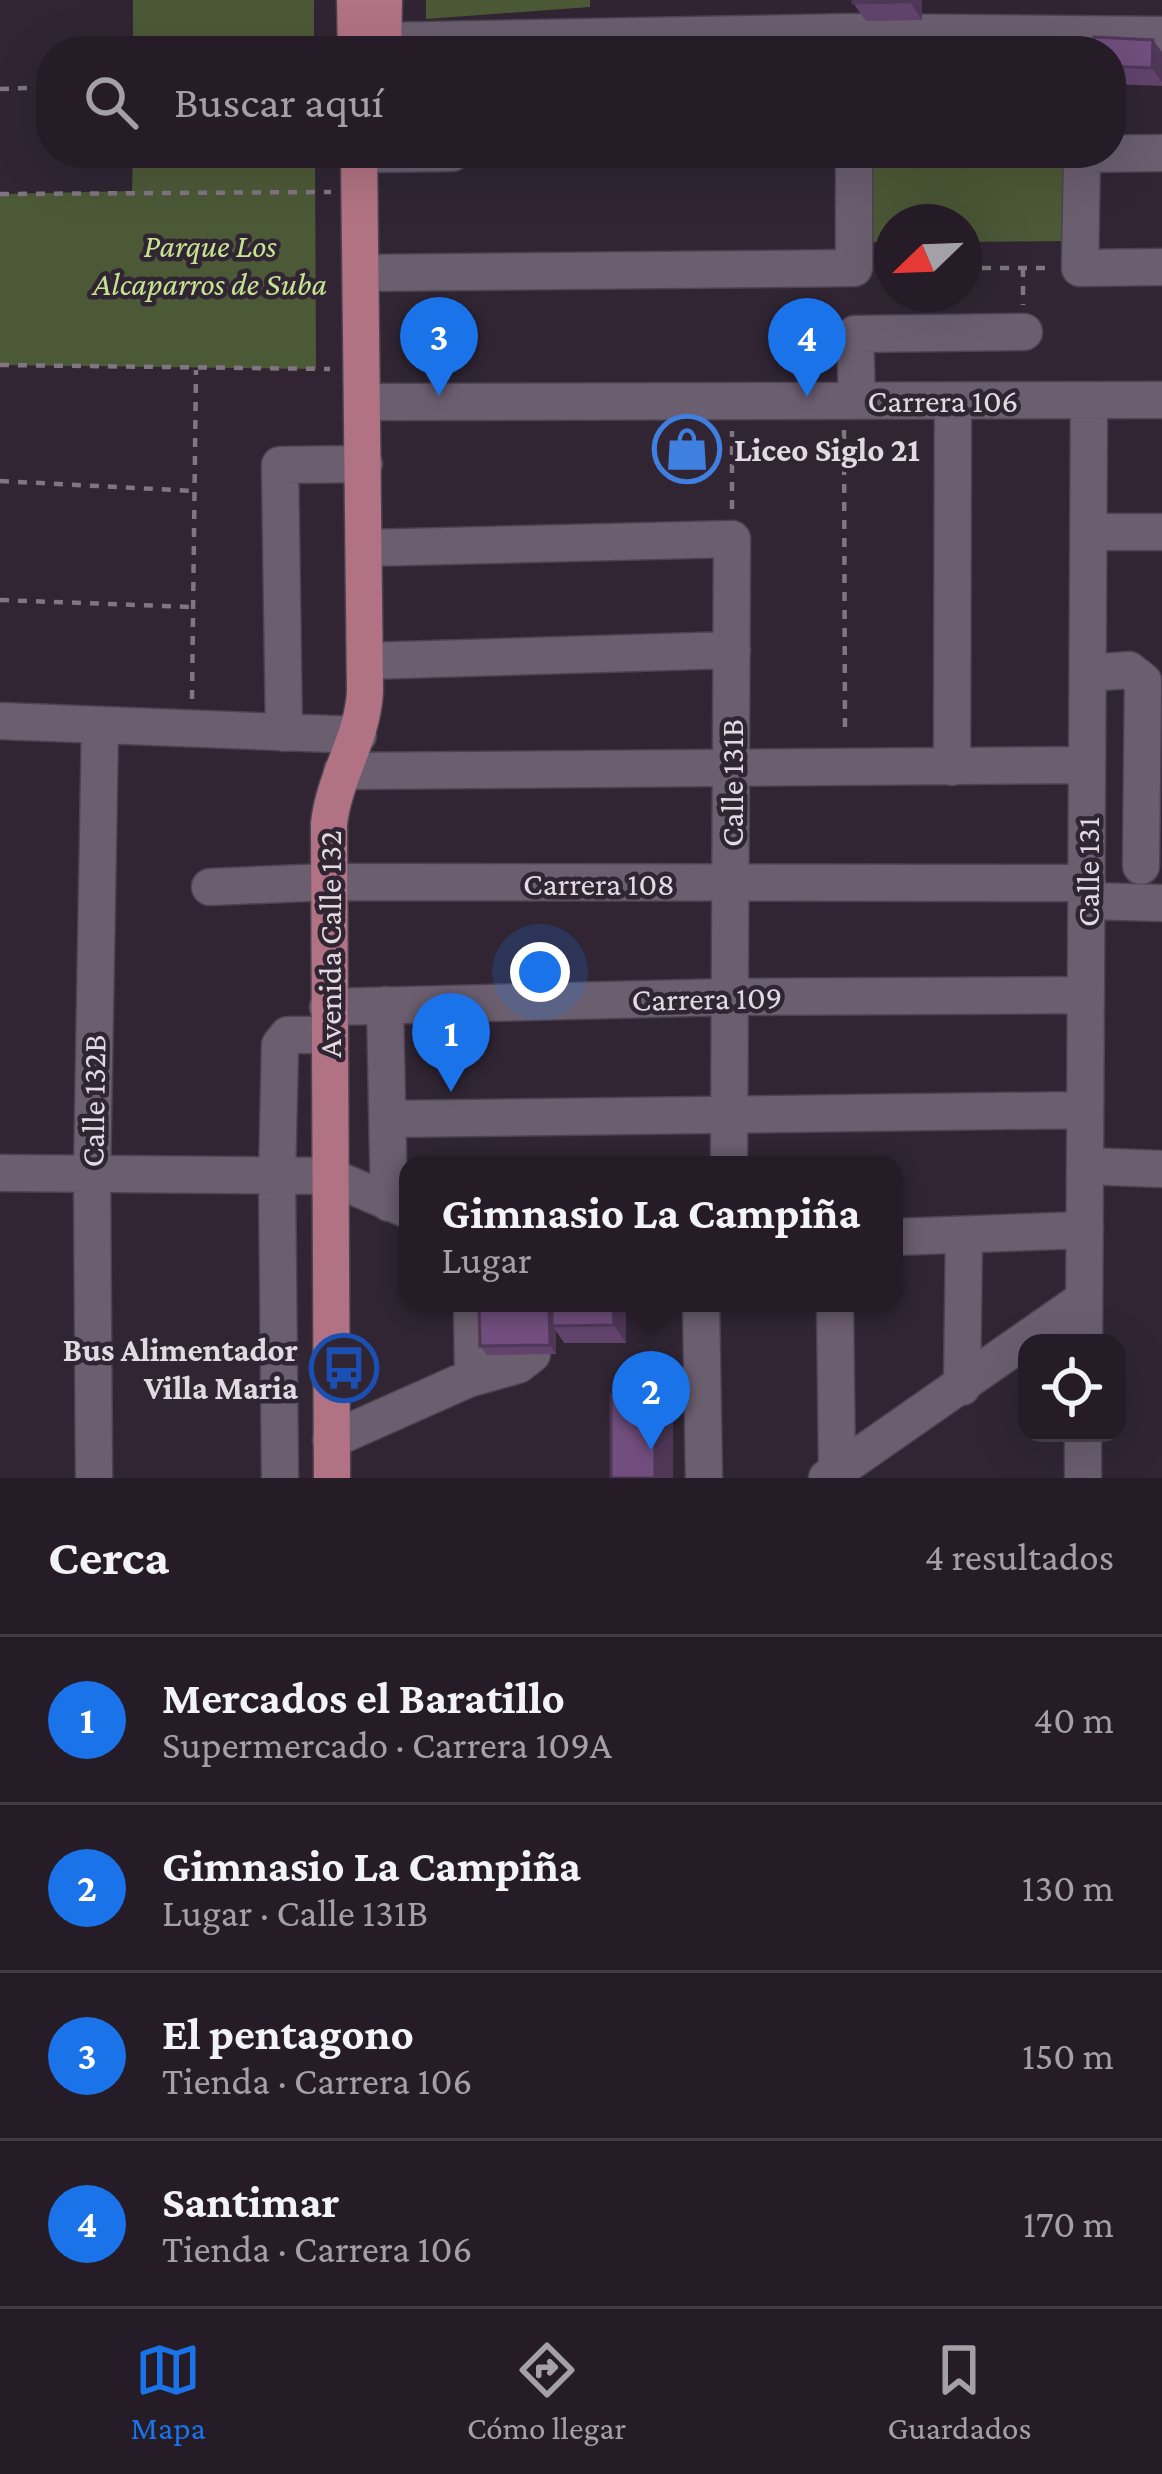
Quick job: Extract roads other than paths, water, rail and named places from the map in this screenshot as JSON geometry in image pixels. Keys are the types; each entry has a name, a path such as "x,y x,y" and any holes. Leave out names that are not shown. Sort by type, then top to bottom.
{"main road":[{"path":"356,0 370,36"},
{"path":"376,36 384,0"},
{"name":"Avenida Calle 132","path":"332,1478 331,807 365,704 359,168"},
{"name":"Avenida Calle 132","path":"363,273 373,168"}],"street":[{"path":"472,36 620,18 730,17 853,28 962,16 1162,35"},
{"path":"1126,153 1162,153"},
{"path":"363,273 854,268 854,168"},
{"path":"1082,168 1080,268 1162,267"},
{"path":"850,400 855,334 1024,332"},
{"name":"Calle 131","path":"1084,1334 1089,400"},
{"name":"Carrera 106","path":"363,402 1162,400"},
{"path":"952,767 953,401"},
{"path":"284,733 280,465 364,464"},
{"path":"1089,532 1162,532"},
{"name":"Calle 131B","path":"364,548 732,539 729,1156"},
{"path":"365,661 732,650"},
{"path":"1088,673 1129,670 1143,681 1141,866"},
{"path":"0,721 358,735"},
{"name":"Calle 132B","path":"94,1478 92,1175 100,725"},
{"path":"342,771 1088,765"},
{"name":"Carrera 108","path":"210,887 328,882 731,883 1087,892 1162,903"},
{"name":"Carrera 109","path":"277,1177 282,1038 385,1005 1086,995"},
{"path":"385,1005 387,1118 399,1207"},
{"path":"387,1118 1085,1110"},
{"path":"1085,1166 1162,1169"},
{"path":"0,1173 329,1176 399,1207"},
{"path":"277,1177 280,1478"},
{"path":"903,1237 1084,1230"},
{"path":"962,1387 964,1235"},
{"path":"832,1474 1084,1299"},
{"path":"468,1379 473,1373 472,1312"},
{"path":"701,1312 704,1478"},
{"path":"832,1474 835,1312"},
{"path":"331,1440 468,1379 518,1365 532,1354"},
{"path":"1083,1442 1083,1478"}],"place":[{"name":"El pentagono","path":"439,396"},
{"name":"Santimar","path":"807,397"},
{"name":"Liceo Siglo 21","path":"687,449"},
{"name":"Mercados el Baratillo","path":"451,1092"},
{"name":"Bus Alimentador Villa Maria","path":"344,1368"},
{"name":"Gimnasio La Campiña","path":"651,1450"}],"park label":[{"name":"Parque Los Alcaparros de Suba","path":"210,264"}]}
